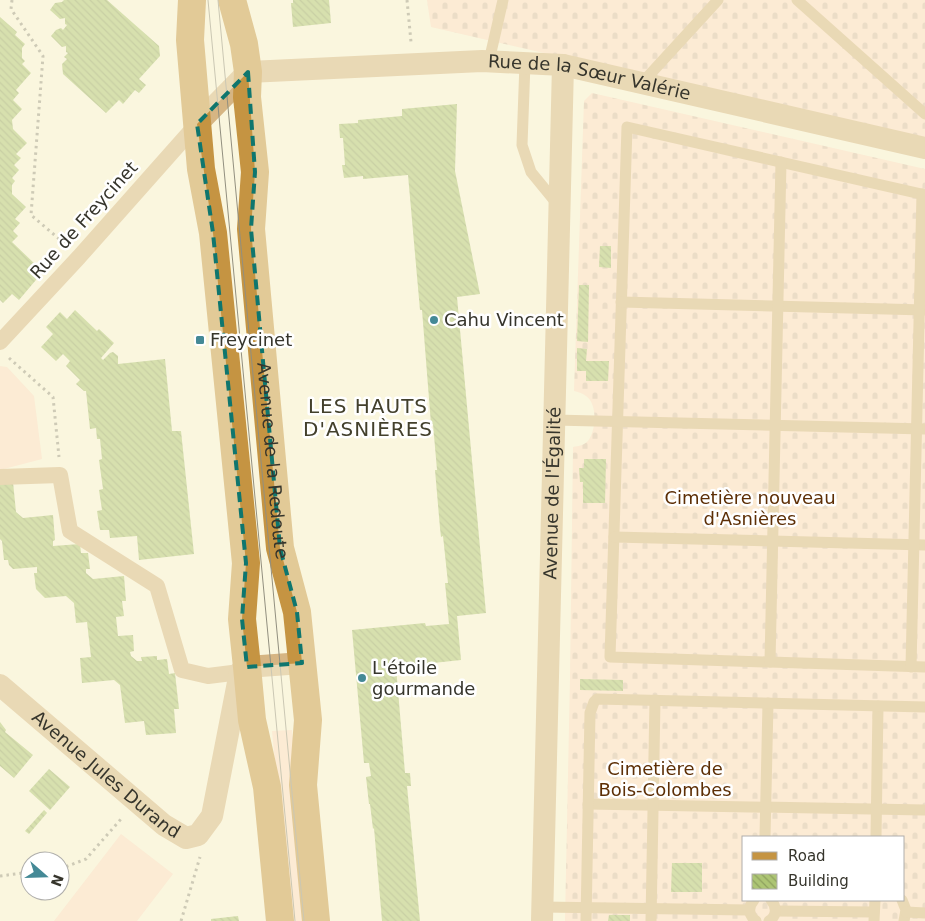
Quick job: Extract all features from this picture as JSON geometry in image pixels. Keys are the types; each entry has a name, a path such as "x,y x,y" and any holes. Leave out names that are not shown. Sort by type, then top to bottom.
{"main road":[{"path":"192,0 190,40 201,169 213,233 246,563 242,619 243,669 267,787 280,921"},
{"name":"Avenue de la Redoute","path":"232,0 244,44 248,72 248,97 255,172 251,229 280,548 298,612 308,720 303,786 316,921"}],"street":[{"name":"Rue de la Sœur Valérie","path":"248,72 489,61 563,65 925,148"},
{"name":"Avenue de l'Égalité","path":"542,914 563,65"},
{"path":"197,124 248,72"},
{"name":"Rue de Freycinet","path":"3,349 79,257 197,124"},
{"path":"0,477 60,475 70,531 157,586 182,670 208,676 243,669 302,663"},
{"name":"Avenue Jules Durand","path":"0,685 164,825 186,838 198,835 212,816 243,669"}],"lane":[{"path":"489,61 503,0"},
{"path":"642,84 718,0"},
{"path":"797,0 925,114"},
{"path":"525,63 522,145 531,172 560,207"},
{"path":"911,667 920,545 924,194 627,127 610,657 911,667 925,667"},
{"path":"770,662 781,162"},
{"path":"621,302 922,310"},
{"path":"554,420 921,429"},
{"path":"614,537 920,545"},
{"path":"586,921 590,713 594,702 601,698 925,707"},
{"path":"652,921 655,700"},
{"path":"765,836 768,703"},
{"path":"876,836 878,706"},
{"path":"588,804 925,810"},
{"path":"769,921 772,919 774,905 874,916 875,901"},
{"path":"902,901 905,917 925,913"},
{"path":"542,914 586,908 652,909 752,905 751,915 756,921"}],"path":[{"path":"12,0 11,9 43,56 31,215 79,257"},
{"path":"407,0 413,64"},
{"path":"3,349 54,397 60,475"},
{"path":"70,865 86,859 136,801"},
{"path":"181,921 201,854"},
{"path":"0,876 20,873"}],"highlighted area":[{"path":"248,72 255,172 251,229 280,548 297,612 302,663 247,667 242,619 246,563 213,233 197,124"}],"green space":[{"path":"427,0 925,0 925,141 431,27"},
{"name":"Cimetière nouveau d'Asnières","path":"592,93 925,169 925,921 565,921 573,447 588,441 594,424 594,411 590,400 583,394 574,391 584,101"},
{"path":"0,366 7,367 34,396 42,459 0,470"},
{"path":"292,730 310,921 290,921 272,731"},
{"path":"121,834 173,874 137,921 54,921"}],"building":[{"path":"64,0 107,0 159,46 160,56 139,79 146,85 139,93 135,90 123,104 119,100 106,113 63,74 62,64 67,59 64,57 68,53 66,52 66,46 62,47 51,36 56,30 61,28 63,30 67,25 65,24 65,18 60,19 50,10 55,3"},
{"path":"293,0 329,0 331,23 293,27 291,3 293,3"},
{"path":"0,17 17,32 15,35 25,44 22,48 22,58 25,61 22,64 31,73 16,90 19,93 13,100 22,109 12,120 13,129 27,143 16,154 21,158 14,165 19,170 12,178 15,181 12,185 12,194 26,207 15,219 20,223 13,231 18,236 12,242 36,265 34,266 41,274 19,300 12,294 3,303 0,300"},
{"path":"457,104 455,171 480,294 457,297 486,613 457,616 461,660 396,667 405,773 410,773 411,786 407,786 420,921 382,921 374,828 366,777 371,776 369,763 364,763 352,630 425,623 426,626 449,624 445,583 448,583 443,536 441,537 440,528 433,424 431,424 422,310 420,310 408,175 363,179 363,176 344,178 342,165 345,165 343,138 340,138 339,124 358,123 358,120 402,116 402,109"},
{"path":"600,246 611,246 611,268 599,267"},
{"path":"579,285 589,285 588,342 577,341"},
{"path":"75,310 97,331 99,329 114,343 101,358 103,360 113,352 118,356 118,364 165,359 172,431 181,431 194,554 139,560 137,536 110,538 109,530 100,530 97,511 102,510 99,490 103,489 99,460 102,459 100,439 97,439 96,428 90,429 86,391 76,384 80,380 66,366 70,361 63,354 56,361 41,347 53,334 46,327 60,312 67,319"},
{"path":"577,348 587,349 586,361 609,361 608,381 586,381 586,371 577,371"},
{"path":"584,459 606,459 605,503 583,503 583,482 580,482 579,468 584,468"},
{"path":"13,482 16,512 23,518 53,515 55,540 53,541 53,546 80,544 81,553 88,553 90,569 86,569 86,573 93,579 124,576 126,601 122,601 124,616 116,617 118,636 133,635 134,651 130,652 131,656 137,661 142,661 141,657 157,656 157,660 167,659 169,674 175,673 179,709 174,709 176,733 146,735 144,721 125,723 120,685 114,680 82,683 80,658 91,657 87,622 76,623 74,603 66,596 45,598 36,589 34,573 37,573 37,567 13,569 9,565 8,560 4,560 2,541 0,539 0,483"},
{"path":"580,679 623,680 623,691 580,690"},
{"path":"0,722 6,730 5,732 33,755 14,778 0,766"},
{"path":"49,769 70,787 50,810 29,791"},
{"path":"44,810 47,813 29,834 25,831"},
{"path":"672,863 702,863 702,892 671,892"},
{"path":"609,915 630,915 630,921 608,921"},
{"path":"238,916 239,921 211,921 211,919"}],"tram line":[{"path":"208,0 295,921"},
{"path":"218,0 304,921"}],"place":[{"name":"Cahu Vincent","path":"434,320"},
{"name":"Freycinet","path":"200,340"},
{"name":"L'étoile gourmande","path":"362,678"}],"district":[{"name":"LES HAUTS D'ASNIÈRES","path":"368,418"}],"park label":[{"name":"Cimetière de Bois-Colombes","path":"665,780"}]}
